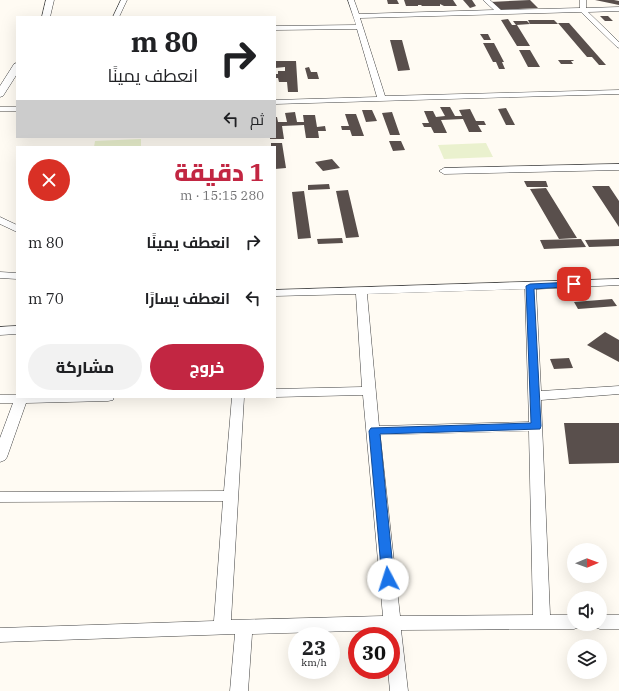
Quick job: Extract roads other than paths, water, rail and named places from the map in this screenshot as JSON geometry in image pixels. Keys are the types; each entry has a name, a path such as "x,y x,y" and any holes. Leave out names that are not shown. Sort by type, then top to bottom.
{"street":[{"path":"46,16 50,0"},
{"path":"116,16 124,0"},
{"path":"351,0 382,100"},
{"path":"486,0 499,12"},
{"path":"583,0 583,10 619,46"},
{"path":"356,16 619,9"},
{"path":"276,28 360,27"},
{"path":"0,94 16,68"},
{"path":"276,102 619,92"},
{"path":"0,109 16,109"},
{"path":"444,171 619,167"},
{"path":"0,220 16,228"},
{"path":"0,275 16,276"},
{"path":"276,293 619,282"},
{"path":"530,286 542,622"},
{"path":"361,291 369,392 399,691"},
{"path":"0,331 16,330"},
{"path":"535,396 619,390"},
{"path":"276,393 369,392"},
{"path":"0,399 22,398 0,458"},
{"path":"222,627 238,398"},
{"path":"374,431 536,426"},
{"path":"0,497 230,496"},
{"path":"0,635 222,627 567,622"},
{"path":"607,622 619,622"},
{"path":"239,691 244,627"}]}
